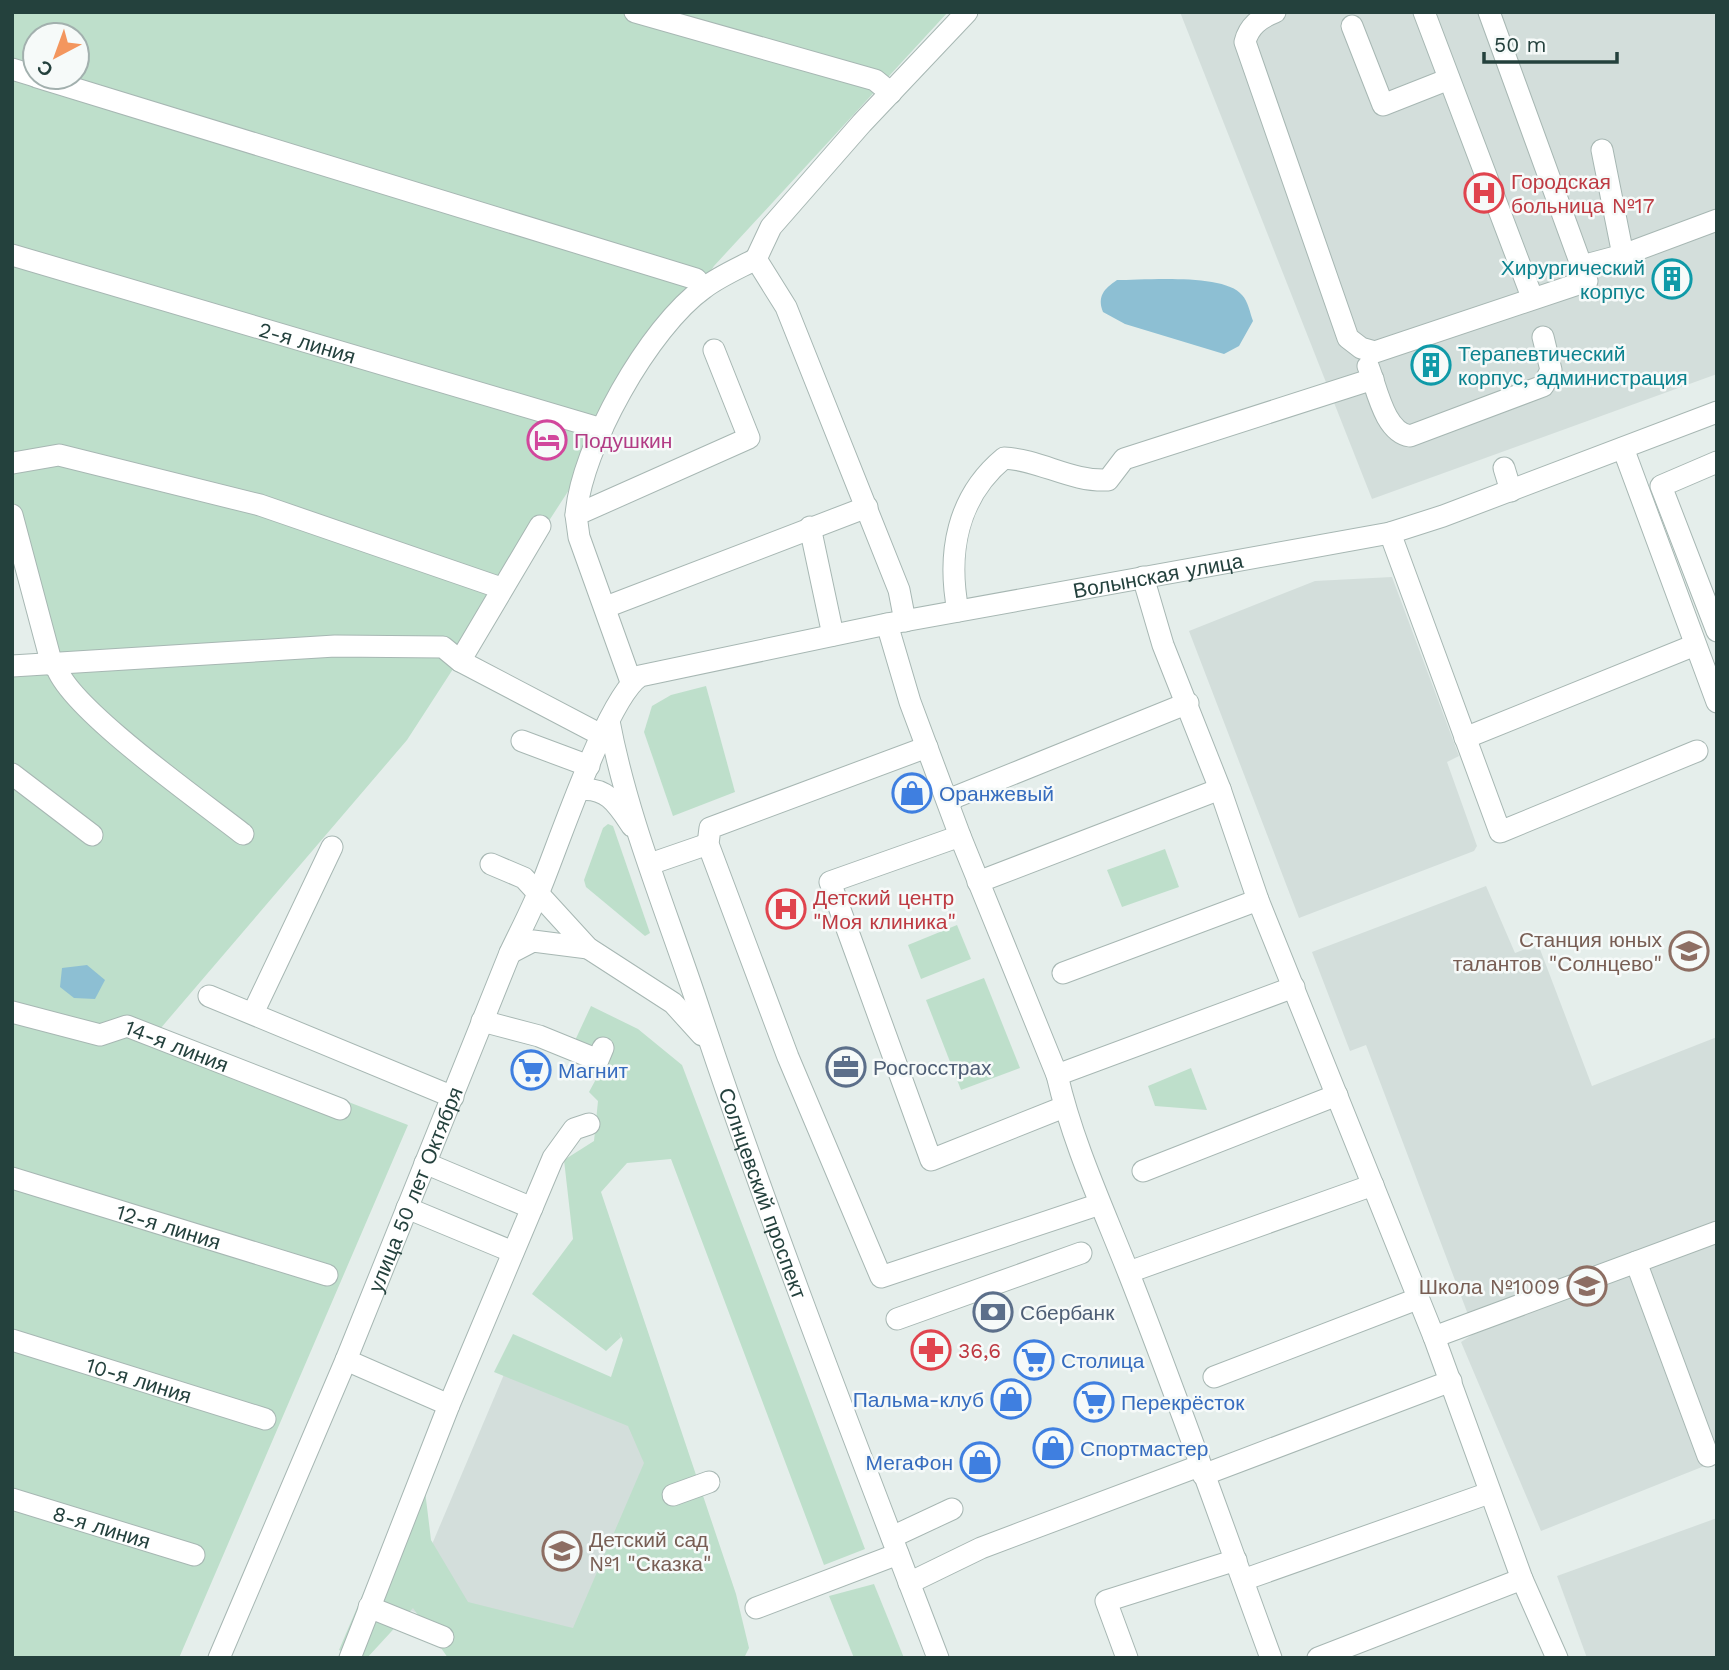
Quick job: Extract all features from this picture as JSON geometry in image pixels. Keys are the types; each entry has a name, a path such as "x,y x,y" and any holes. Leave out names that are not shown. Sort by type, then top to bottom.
{"street":[{"path":"635,12 875,80 891,93"},
{"path":"12,666 335,646 443,647 460,661 606,728 631,682 579,537 576,514 578,493 602,429 633,369 703,288 756,259 771,227 967,12"},
{"path":"1275,12 1262,17 1251,27 1245,42 1348,338 1361,348 1375,352 1587,281 1489,12"},
{"path":"1424,12 1532,298"},
{"path":"1352,26 1383,105 1450,79"},
{"path":"82,91 696,279 703,288"},
{"path":"1602,150 1623,255"},
{"path":"1582,266 1623,255 1717,220"},
{"name":"2-я линия","path":"12,254 602,429"},
{"path":"756,259 786,307 899,590 896,623 927,747 978,882 1057,1075 1064,1107 1129,1272 1271,1658"},
{"path":"1361,348 1391,426 1399,435 1410,436 1543,386 1551,370 1543,337"},
{"path":"576,514 749,438 714,350"},
{"path":"958,611 952,572 960,524 971,493 988,471 1004,458 1026,459 1087,481 1108,480 1124,459 1373,379"},
{"name":"Волынская улица","path":"631,682 640,676 833,635 1390,533 1511,491 1632,437 1717,412"},
{"path":"1632,437 1695,645 1717,702"},
{"path":"13,463 59,456 260,505 501,588"},
{"path":"1717,462 1661,486 1717,631"},
{"path":"1504,468 1511,491"},
{"path":"606,607 867,507"},
{"path":"12,515 58,678 110,729 243,834"},
{"path":"460,661 501,588 540,527"},
{"path":"810,527 833,635"},
{"path":"1390,533 1500,832 1697,751"},
{"path":"1143,578 1163,645 1188,703 1258,900 1434,1337 1522,1579 1557,1658"},
{"path":"1465,738 1695,645"},
{"path":"947,800 1188,703"},
{"name":"улица 50 лет Октября","path":"221,1657 346,1360 510,953 539,891 606,728"},
{"name":"Солнцевский проспект","path":"606,728 639,837 712,1055 938,1658"},
{"path":"522,741 589,766"},
{"path":"927,747 710,828 708,844 788,1057 881,1277 1100,1204"},
{"path":"12,774 92,835"},
{"path":"579,790 593,788 604,792 619,806 639,837"},
{"path":"978,882 1220,789"},
{"path":"960,835 830,882 931,1160 1064,1107"},
{"path":"650,864 708,844"},
{"path":"253,1013 332,847"},
{"path":"491,864 524,878 539,891 588,948 673,1003 704,1037 712,1055"},
{"path":"1063,973 1258,900"},
{"path":"510,953 521,944 533,942 588,948"},
{"path":"1057,1075 1294,987"},
{"path":"209,996 453,1097"},
{"name":"14-я линия","path":"12,1012 100,1035 127,1026 340,1109"},
{"path":"482,1021 539,1035 598,1060 603,1048"},
{"path":"1143,1171 1337,1095"},
{"path":"350,1658 449,1405 553,1158 574,1129 589,1124"},
{"path":"425,1164 532,1208"},
{"name":"12-я линия","path":"12,1178 327,1275"},
{"path":"1129,1272 1373,1185"},
{"path":"407,1208 513,1252"},
{"path":"1434,1337 1717,1232"},
{"path":"897,1319 1081,1253"},
{"path":"1636,1262 1709,1456"},
{"path":"1214,1377 1417,1299"},
{"name":"10-я линия","path":"12,1340 265,1419"},
{"path":"346,1360 449,1405"},
{"path":"909,1583 981,1548 1451,1381"},
{"path":"673,1495 709,1482"},
{"path":"1127,1658 1106,1601 1239,1570 1489,1493"},
{"name":"8-я линия","path":"12,1499 194,1555"},
{"path":"756,1608 895,1545 953,1509"},
{"path":"1318,1658 1522,1579"},
{"path":"369,1607 443,1637"}],"shaded area":[{"name":"Городская больница №17","path":"1180,12 1717,12 1717,374 1372,499"},
{"path":"1392,577 1459,756 1447,762 1477,846 1474,851 1299,918 1189,631 1315,581"},
{"path":"1486,886 1515,953 1538,944 1592,1086 1717,1037 1717,1461 1541,1531 1461,1342 1475,1333 1366,1045 1350,1051 1312,952"},
{"name":"Детский сад №1 \"Сказка\"","path":"519,1339 631,1386 736,1658 523,1658 405,1608"},
{"path":"1717,1518 1717,1658 1587,1658 1557,1576"}],"green space":[{"path":"12,12 948,12 714,266 407,740 160,1029 408,1125 179,1658 12,1658 12,674 52,665 12,549"},
{"path":"706,686 735,792 673,816 644,732 652,706 671,695"},
{"path":"608,824 613,826 650,933 645,936 586,887 584,880 603,828"},
{"path":"1165,849 1179,887 1122,907 1107,870"},
{"path":"957,925 971,959 921,979 908,945"},
{"path":"984,978 1020,1068 961,1090 926,1000"},
{"path":"591,1006 638,1029 682,1065 865,1549 824,1565 671,1159 627,1163 601,1192 736,1594 749,1648 744,1658 448,1658 413,1608 367,1658 357,1658 339,1650 421,1458 431,1540 468,1602 573,1628 644,1463 628,1426 494,1372 513,1334 611,1377 623,1340 619,1332 621,1337 606,1351 532,1294 573,1239 564,1160 594,1141 598,1101 589,1092 595,1081 591,1061 572,1047"},
{"path":"1191,1068 1207,1110 1155,1106 1148,1086"},
{"path":"874,1584 904,1658 854,1658 829,1596"}],"water":[{"path":"1183,279 1219,283 1242,295 1253,321 1239,346 1224,354 1125,324 1103,312 1101,297 1117,280"},
{"path":"87,965 105,980 95,999 74,998 60,987 62,968"}],"place":[{"name":"Городская больница №17","path":"1484,193"},
{"name":"Хирургический корпус","path":"1672,279"},
{"name":"Терапевтический корпус, администрация","path":"1431,365"},
{"name":"Подушкин","path":"547,440"},
{"name":"Оранжевый","path":"912,793"},
{"name":"Детский центр \"Моя клиника\"","path":"786,909"},
{"name":"Станция юных талантов \"Солнцево\"","path":"1689,951"},
{"name":"Росгосстрах","path":"846,1067"},
{"name":"Магнит","path":"531,1070"},
{"name":"Школа №1009","path":"1587,1286"},
{"name":"Сбербанк","path":"993,1312"},
{"name":"36,6","path":"931,1350"},
{"name":"Столица","path":"1034,1360"},
{"name":"Пальма-клуб","path":"1011,1399"},
{"name":"Перекрёсток","path":"1094,1402"},
{"name":"Спортмастер","path":"1053,1448"},
{"name":"МегаФон","path":"980,1462"},
{"name":"Детский сад №1 \"Сказка\"","path":"562,1551"}]}
